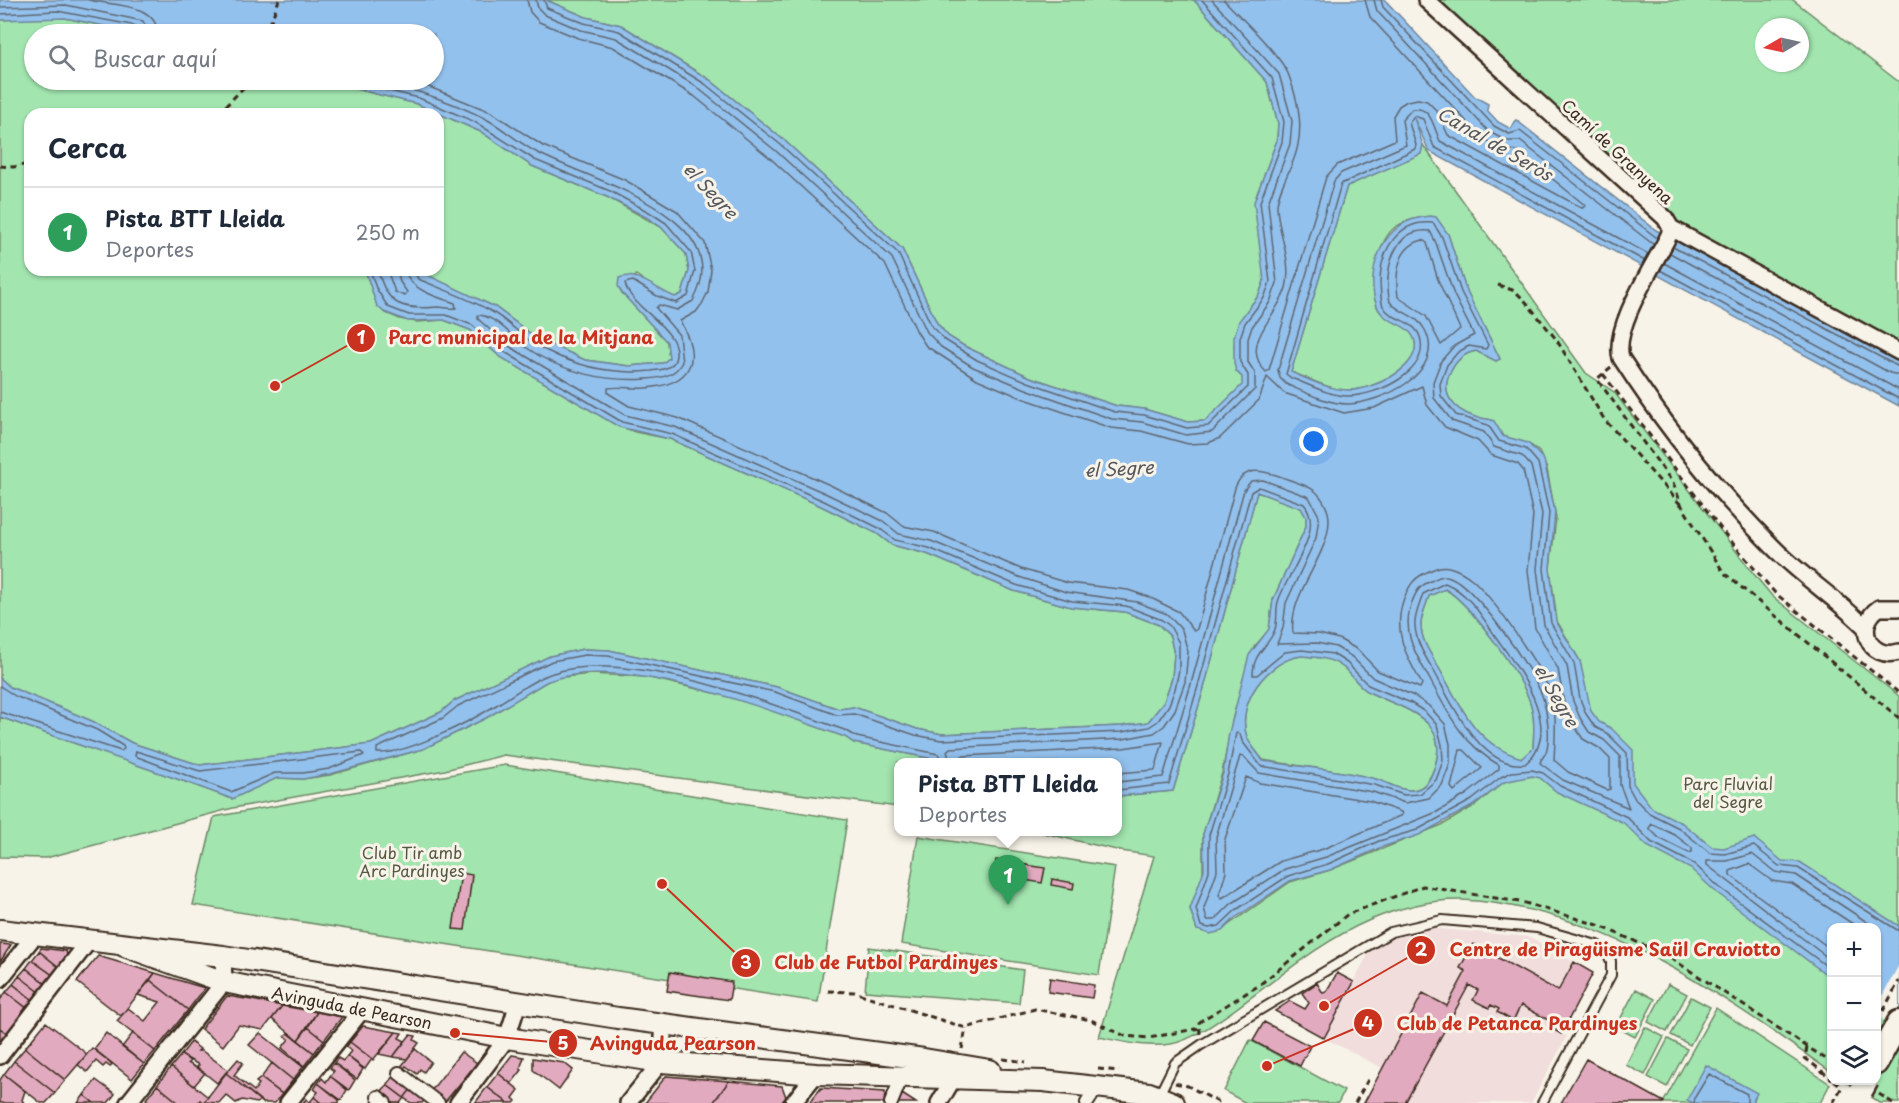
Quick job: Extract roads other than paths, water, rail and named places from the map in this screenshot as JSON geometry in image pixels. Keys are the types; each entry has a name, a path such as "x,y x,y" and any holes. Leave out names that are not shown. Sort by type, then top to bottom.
{"main road":[{"path":"1881,1048 1891,1017"}],"street":[{"name":"Camí de Granyena","path":"1426,0 1660,212 1670,231"},
{"path":"1865,627 1799,573 1702,469 1662,420 1621,358 1619,350 1623,327 1670,231 1899,352"},
{"path":"1842,606 1873,612 1886,606 1899,608"},
{"path":"1873,612 1865,627 1867,641 1878,651 1892,654 1899,652"},
{"name":"Avinguda de Pearson","path":"0,930 223,956 518,1003 958,1064"},
{"path":"0,979 35,935"},
{"path":"0,1056 89,941"},
{"name":"Avinguda de Pearson","path":"123,946 224,982 507,1038 661,1062 808,1073 902,1076 958,1064"},
{"path":"128,1103 224,982 223,956"},
{"path":"458,1103 507,1038 518,1003"},
{"path":"288,1103 363,1009"},
{"path":"628,1103 661,1062 664,1024"},
{"path":"794,1103 813,1058 806,1043"},
{"path":"808,1073 845,1048"},
{"path":"939,1103 958,1064 1043,1081 1092,1095 1158,1095"},
{"path":"399,1073 438,1103"},
{"path":"891,1103 902,1076"}],"lane":[{"path":"1158,1095 1175,1063 1365,945 1391,932 1422,923 1460,920 1537,928 1578,938 1605,950 1611,961 1611,975 1542,1103"}],"water":[{"path":"0,0 546,0 586,17 621,25 710,80 785,141 902,249 937,323 948,336 1030,377 1117,406 1144,409 1188,422 1205,421 1242,385 1242,377 1236,371 1234,363 1234,337 1239,321 1259,295 1264,281 1254,202 1277,140 1278,123 1267,82 1194,0 1385,0 1475,97 1488,104 1487,110 1498,122 1511,129 1516,120 1656,230 1899,362 1899,406 1429,151 1414,118 1423,145 1421,154 1347,186 1291,372 1319,384 1348,390 1368,387 1380,382 1402,369 1410,361 1414,352 1413,335 1385,317 1377,306 1373,279 1375,266 1379,252 1395,230 1405,222 1429,216 1436,217 1448,234 1466,290 1500,359 1496,361 1476,351 1464,356 1451,371 1448,379 1450,400 1467,414 1494,421 1503,436 1528,443 1544,460 1555,512 1550,568 1556,621 1580,661 1591,711 1599,722 1611,728 1633,750 1633,783 1652,808 1682,823 1712,847 1724,848 1754,838 1782,861 1800,862 1899,926 1899,1028 1881,1014 1881,923 1827,923 1827,975 1716,892 1691,869 1647,846 1624,823 1557,792 1540,778 1532,776 1504,782 1476,804 1419,835 1382,847 1330,870 1290,881 1235,918 1222,931 1210,934 1197,930 1190,909 1204,870 1203,834 1223,773 1229,733 1249,655 1269,629 1273,600 1306,526 1306,517 1301,508 1257,492 1204,688 1173,791 1122,796 1122,758 928,758 854,743 845,737 778,713 696,688 654,679 614,674 577,674 546,682 486,718 423,749 330,774 303,779 277,778 232,799 0,717 0,678 10,687 92,721 132,743 200,765 371,744 441,712 454,701 550,656 584,649 609,650 777,687 839,709 854,707 917,729 942,734 1122,726 1148,722 1164,702 1172,678 1174,654 1170,636 1159,625 1125,612 1071,607 1014,591 927,554 892,545 876,533 821,506 670,439 619,427 499,356 470,330 444,320 408,321 384,312 377,306 367,276 430,276 495,307 535,337 585,360 629,366 663,363 669,358 667,342 618,286 619,278 626,276 639,279 675,297 682,294 689,271 686,254 661,227 607,197 532,166 481,132 444,116 444,108 426,108 360,90 444,90 444,24 95,24 65,18 0,20","holes":["1445,589 1467,608 1505,657 1525,689 1530,702 1534,725 1533,748 1522,758 1493,744 1472,724 1463,712 1422,636 1421,623 1429,596","1301,656 1324,659 1339,665 1367,691 1419,716 1429,725 1438,749 1435,766 1426,784 1415,790 1409,790 1376,779 1334,770 1263,761 1247,737 1245,724 1250,697 1257,685 1266,674 1289,659"]},
{"path":"1706,1065 1757,1093 1752,1103 1693,1103 1687,1100"}],"place":[{"name":"Parc municipal de la Mitjana","path":"275,386"},
{"name":"Club de Futbol Pardinyes","path":"662,884"},
{"name":"Pista BTT Lleida","path":"1008,905"},
{"name":"Centre de Piragüisme Saül Craviotto","path":"1324,1006"},
{"name":"Avinguda Pearson","path":"455,1033"},
{"name":"Club de Petanca Pardinyes","path":"1267,1066"}],"water label":[{"name":"Canal de Seròs","path":"1495,143"},
{"name":"el Segre","path":"711,190"},
{"name":"el Segre","path":"1119,468"},
{"name":"el Segre","path":"1557,695"}],"park label":[{"name":"Parc Fluvial del Segre","path":"1728,792"},
{"name":"Club Tir amb Arc Pardinyes","path":"412,861"}]}
